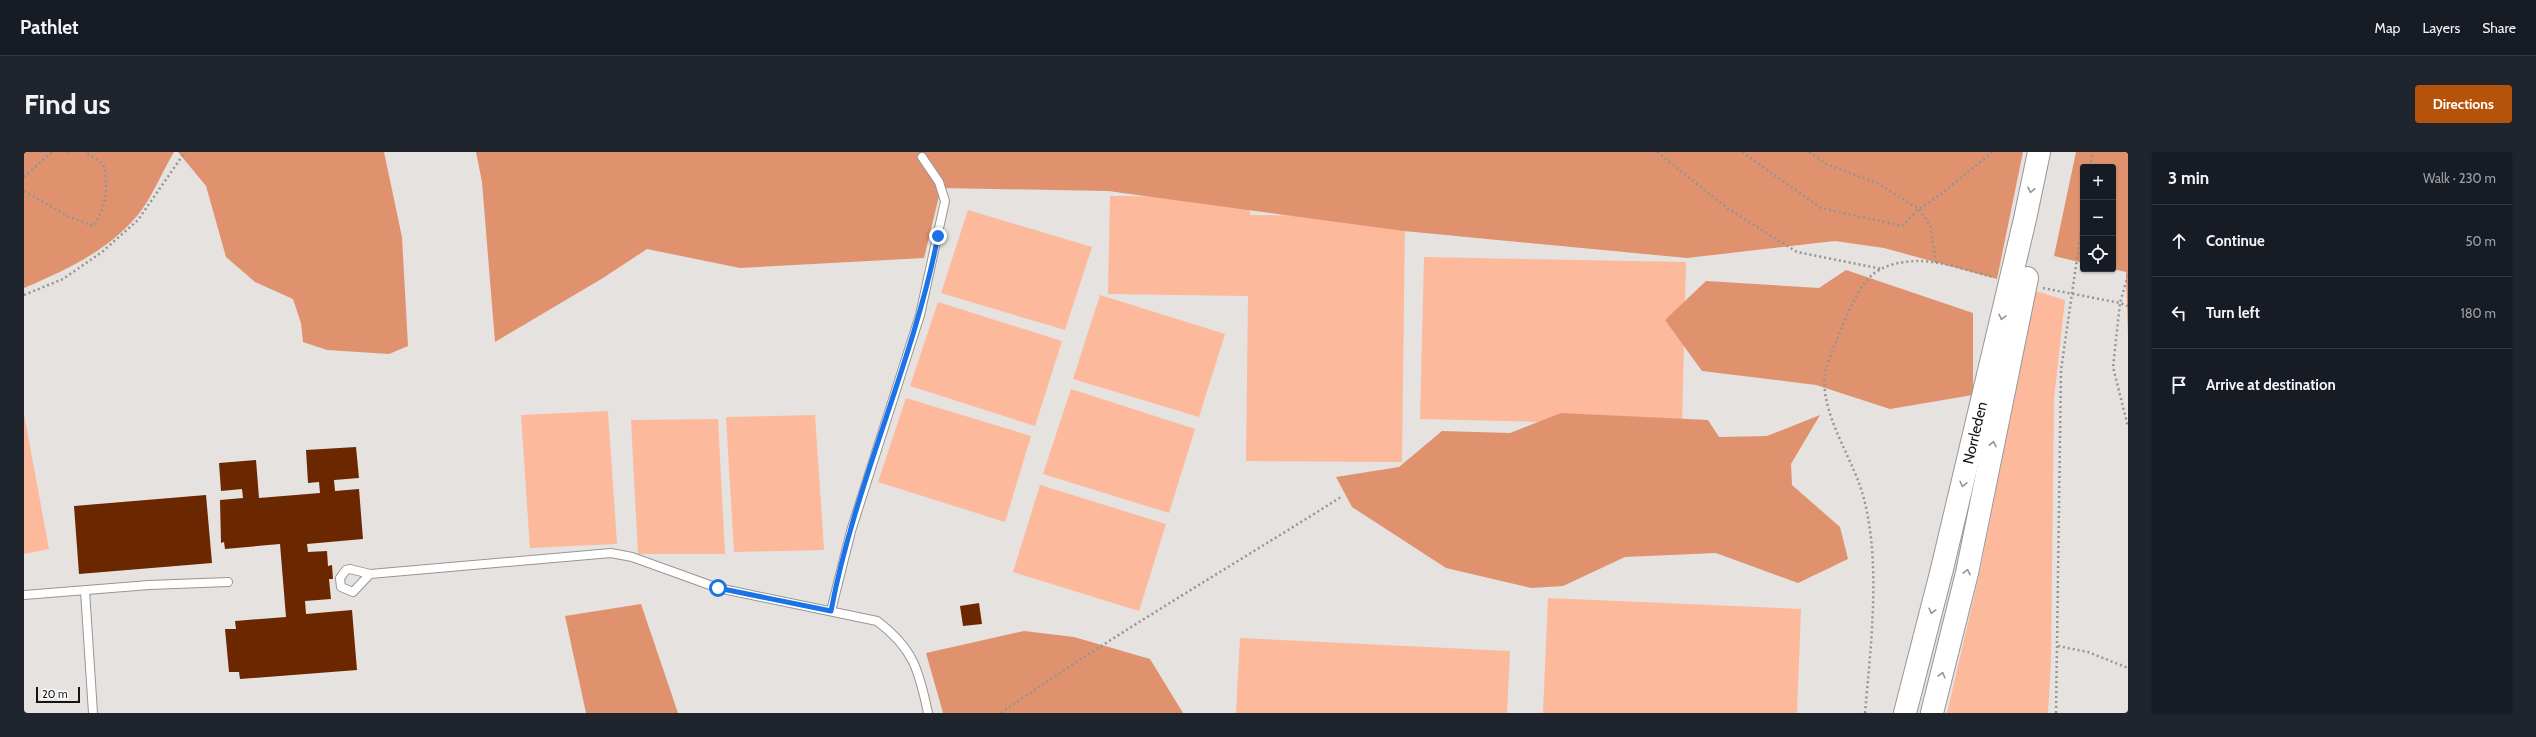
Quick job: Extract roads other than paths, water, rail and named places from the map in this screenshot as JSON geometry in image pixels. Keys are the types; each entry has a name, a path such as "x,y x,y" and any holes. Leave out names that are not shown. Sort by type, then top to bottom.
{"main road":[{"name":"Norrleden","path":"1905,713 1953,524 2039,152"},
{"name":"Norrleden","path":"1932,713 1967,573 2054,152"}],"lane":[{"path":"831,611 851,531 920,315 945,201 939,182 922,157"},
{"path":"370,574 611,553 632,557 718,588 877,621 896,636 913,659 921,682 928,713"},
{"path":"24,596 149,585 228,582"},
{"path":"85,591 93,713"}]}
